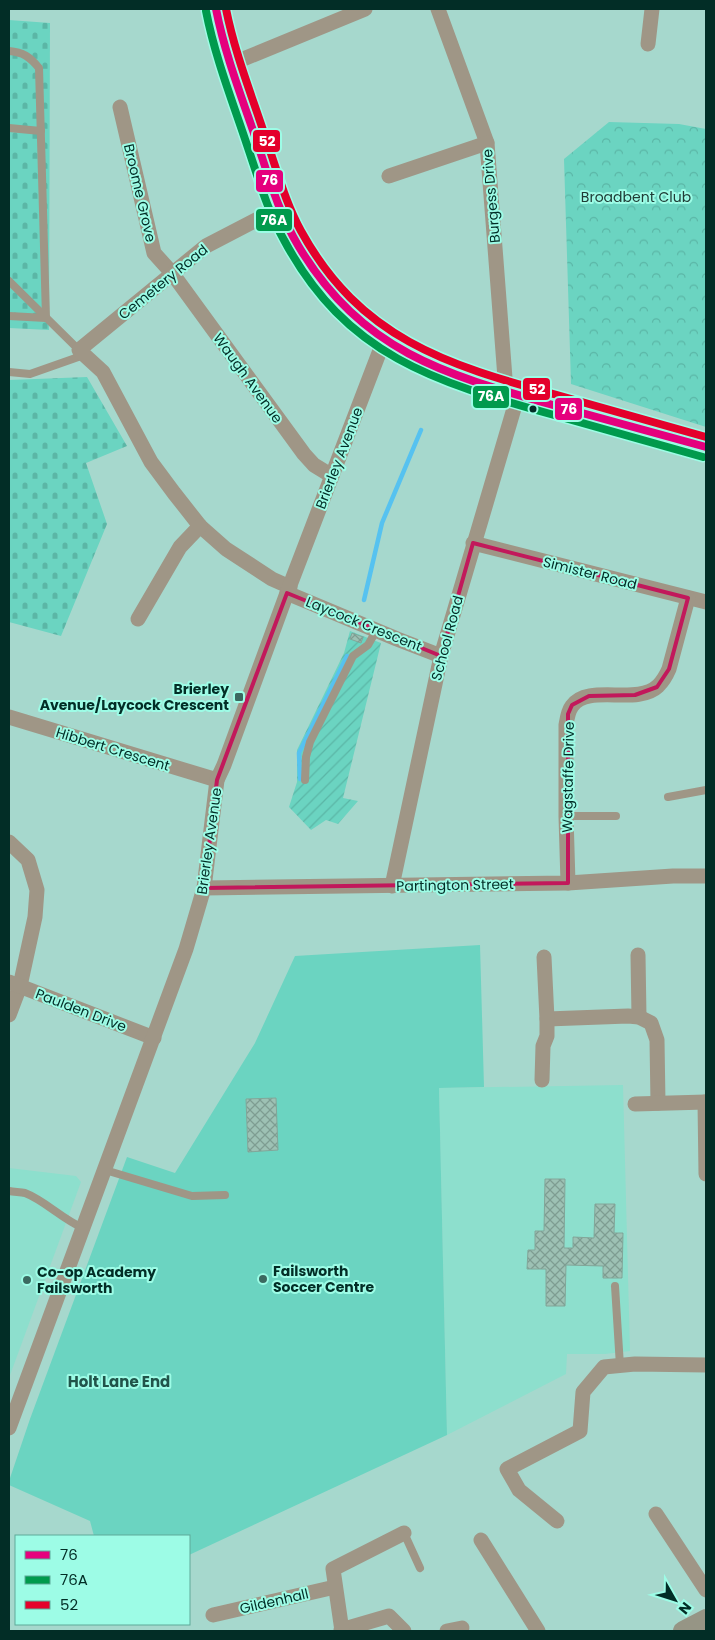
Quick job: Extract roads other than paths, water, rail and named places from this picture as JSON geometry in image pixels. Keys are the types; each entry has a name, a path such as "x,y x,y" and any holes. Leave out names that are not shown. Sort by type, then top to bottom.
{"street":[{"path":"216,9 219,28 279,208 298,245 323,282 350,311 384,340 419,360 472,382 706,447"},
{"path":"231,64 365,9"},
{"name":"Burgess Drive","path":"438,9 487,143 512,393"},
{"path":"648,44 652,9"},
{"name":"Broome Grove","path":"120,107 154,253 172,273"},
{"path":"390,176 487,143"},
{"name":"Cemetery Road","path":"82,353 172,273 206,246 279,208"},
{"name":"Waugh Avenue","path":"172,273 304,454 314,466 332,476"},
{"name":"Brierley Avenue","path":"9,1428 186,949 204,888 217,780 384,340"},
{"name":"Laycock Crescent","path":"82,353 103,372 151,462 200,526 226,550 289,590 376,631 441,656"},
{"name":"School Road","path":"392,886 441,656 512,393"},
{"path":"138,619 180,547 200,526"},
{"name":"Simister Road","path":"473,543 706,602"},
{"name":"Wagstaffe Drive","path":"568,883 566,725 572,705 589,696 635,695 648,692 657,687 669,670 688,598"},
{"name":"Hibbert Crescent","path":"9,717 217,780"},
{"path":"9,842 28,860 37,890 35,917 14,984 9,1015"},
{"name":"Partington Street","path":"204,888 568,883 673,876 706,876"},
{"path":"638,955 639,1017"},
{"path":"542,1080 543,1046 547,1036 544,957"},
{"name":"Paulden Drive","path":"14,984 154,1038"},
{"path":"547,1019 628,1016 639,1017 651,1023 657,1040 658,1103"},
{"path":"634,1104 706,1102 706,1174"},
{"path":"557,1521 519,1490 507,1468 580,1431 583,1392 604,1367 628,1365 706,1365"},
{"path":"656,1514 706,1590"},
{"path":"404,1532 333,1568 342,1631 389,1616 404,1631"},
{"path":"481,1540 538,1631"},
{"name":"Gildenhall","path":"213,1615 335,1587"},
{"path":"683,1631 706,1619"},
{"path":"447,1631 462,1628"}],"lane":[{"path":"9,51 18,51 30,57 39,68 46,318"},
{"path":"9,128 41,131"},
{"path":"9,282 82,353 30,374 9,372"},
{"path":"9,316 46,318"},
{"path":"305,780 306,757 310,742 352,656 368,646 376,631"},
{"path":"668,797 706,790"},
{"path":"566,816 616,816"},
{"path":"105,1170 192,1196 225,1195"},
{"path":"9,1191 24,1193 71,1223 83,1228"},
{"path":"615,1286 628,1365"},
{"path":"404,1532 420,1568"}],"waterway":[{"path":"364,600 382,523 421,430"},
{"path":"300,779 299,753 347,656"}],"place":[{"name":"Brierley Avenue/Laycock Crescent","path":"239,697"},
{"name":"Failsworth Soccer Centre","path":"263,1279"},
{"name":"Co-op Academy Failsworth","path":"27,1280"}],"district":[{"name":"Holt Lane End","path":"119,1381"}],"park label":[{"name":"Broadbent Club","path":"636,197"}]}
